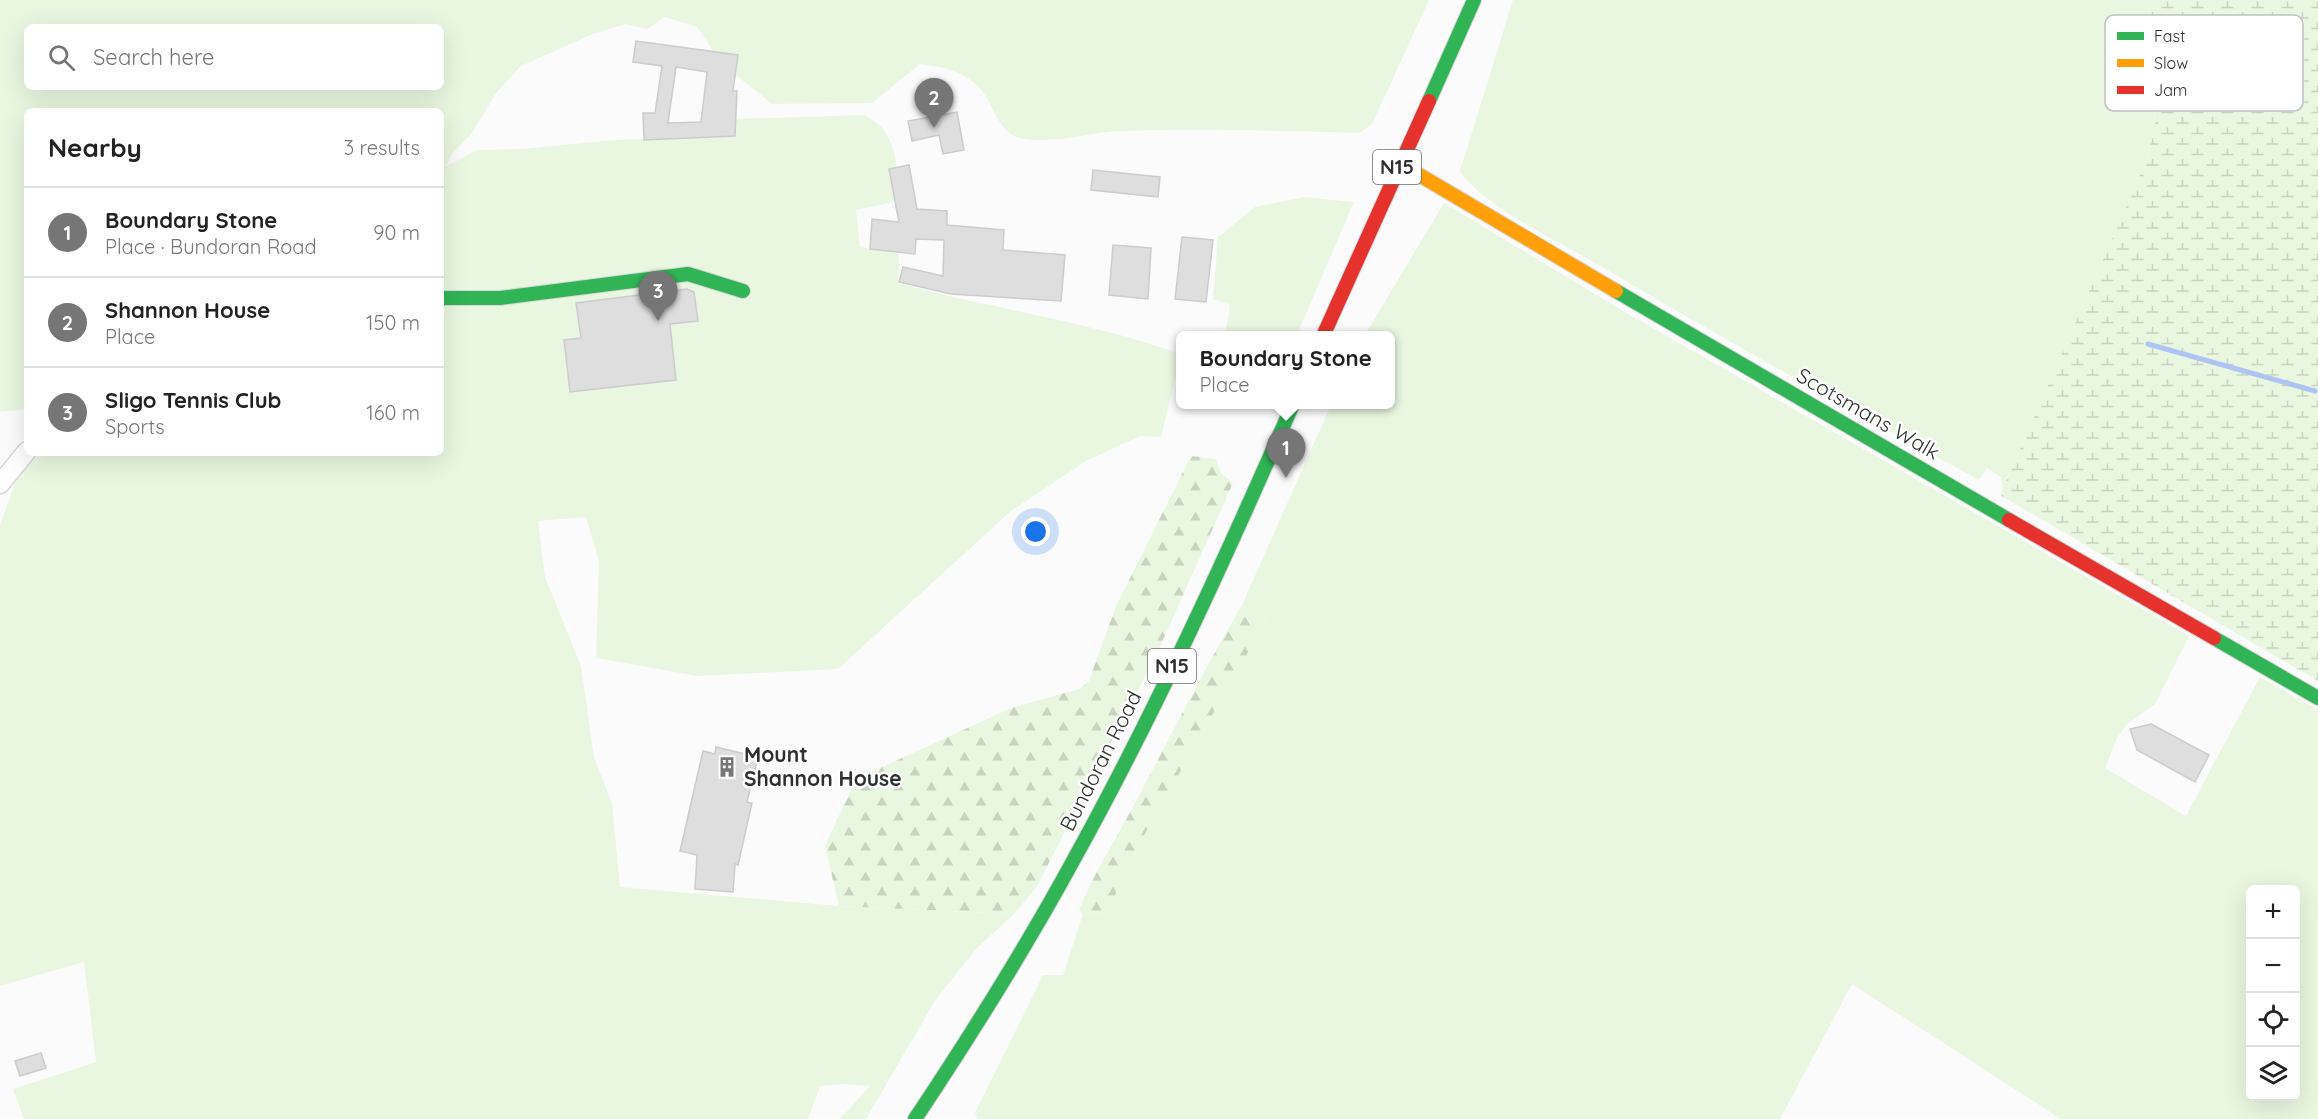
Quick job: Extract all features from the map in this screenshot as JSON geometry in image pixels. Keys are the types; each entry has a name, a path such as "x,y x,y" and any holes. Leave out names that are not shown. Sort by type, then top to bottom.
{"main road":[{"name":"N15","path":"1325,331 1474,0"},
{"name":"Scotsmans Walk","path":"1399,163 1733,360 2318,698"},
{"path":"444,298 500,298 688,274 743,291"},
{"name":"Bundoran Road","path":"915,1119 981,1018 1062,883 1141,731 1291,409"}],"street":[{"path":"0,484 24,455"}],"green space":[{"path":"0,0 1429,0 1372,124 1359,133 1153,130 1111,132 1048,140 1023,139 1014,136 1001,125 984,93 972,81 951,70 920,64 872,103 772,104 722,64 697,27 665,17 647,29 625,24 593,34 521,66 496,93 472,133 453,153 445,167 477,150 734,134 734,119 865,115 876,122 890,141 896,163 898,201 856,210 860,247 899,254 898,283 1076,324 1176,352 1176,375 1161,437 1140,436 1086,461 1011,511 838,669 698,676 596,658 599,561 586,517 538,521 545,577 581,666 594,758 612,803 620,887 839,906 1014,914 977,948 936,999 866,1119 840,1119 870,1086 845,1084 820,1086 808,1119 24,1119 13,1089 96,1062 84,962 0,986 0,526 16,480 38,456 444,456 444,108 24,108 24,409 0,412"},
{"path":"1513,0 2149,0 2150,15 2105,15 2105,111 2154,111 2155,128 2147,159 2000,495 2003,487 2001,477 1987,468 1979,480 1735,344 1501,209 1470,184 1460,171"},
{"path":"2149,0 2318,0 2318,681 2000,495 2147,159 2155,128 2154,111 2303,111 2303,15 2150,15"},
{"path":"1303,197 1354,202 1299,331 1226,331 1230,305 1213,299 1218,237 1255,207"},
{"path":"1444,203 1618,308 2189,636 2155,704 2127,724 2117,738 2105,768 2186,816 2260,677 2318,710 2318,1119 2061,1119 1852,984 1780,1119 978,1119 975,1113 1043,975 1063,975 1083,914 1108,913 1125,869 1267,619 1242,605 1329,409 1395,409 1395,331 1367,331"},
{"path":"1191,456 1216,459 1220,472 1233,483 1159,649 1036,888 1014,914 839,906 825,846 856,779 1011,708 1079,689 1089,681 1116,606"},
{"path":"1242,605 1267,619 1125,869 1108,913 1083,914 1079,910 1096,874"}],"building":[{"path":"636,41 738,55 733,91 737,91 735,136 644,140 643,113 655,113 662,66 633,62","holes":["676,67 707,72 701,122 668,123"]},
{"path":"957,112 964,150 943,154 939,135 912,141 908,121"},
{"path":"909,165 917,209 947,211 947,225 1004,230 1003,250 1065,255 1061,301 951,294 899,282 903,267 943,276 944,240 916,239 915,254 870,249 872,219 899,222 889,169"},
{"path":"1093,170 1160,177 1158,197 1091,190"},
{"path":"1182,237 1213,240 1206,302 1175,299"},
{"path":"1113,245 1151,248 1148,299 1109,295"},
{"path":"687,289 694,292 698,321 670,324 676,380 570,392 564,340 581,338 576,303"},
{"path":"2151,724 2209,755 2195,782 2137,750 2130,729"},
{"path":"716,747 758,757 747,802 752,803 738,865 735,864 733,892 695,889 697,855 680,851 703,751 715,754"},
{"path":"41,1053 46,1068 20,1076 15,1061"}],"waterway":[{"path":"2148,344 2315,391"}],"traffic: fast":[{"path":"1429,101 1474,0"},
{"path":"444,298 500,298 688,274 743,291"},
{"path":"1616,291 2009,520"},
{"path":"915,1119 1017,959 1103,805 1188,635 1291,409"},
{"path":"2214,638 2318,698"}],"traffic: slow":[{"path":"1399,163 1616,291"}],"traffic: jam":[{"path":"1325,331 1429,101"},
{"path":"2009,520 2214,638"}],"place":[{"name":"Shannon House","path":"934,128"},
{"name":"Sligo Tennis Club","path":"658,321"},
{"name":"Boundary Stone","path":"1286,478"},
{"name":"Mount Shannon House","path":"727,767"}]}
